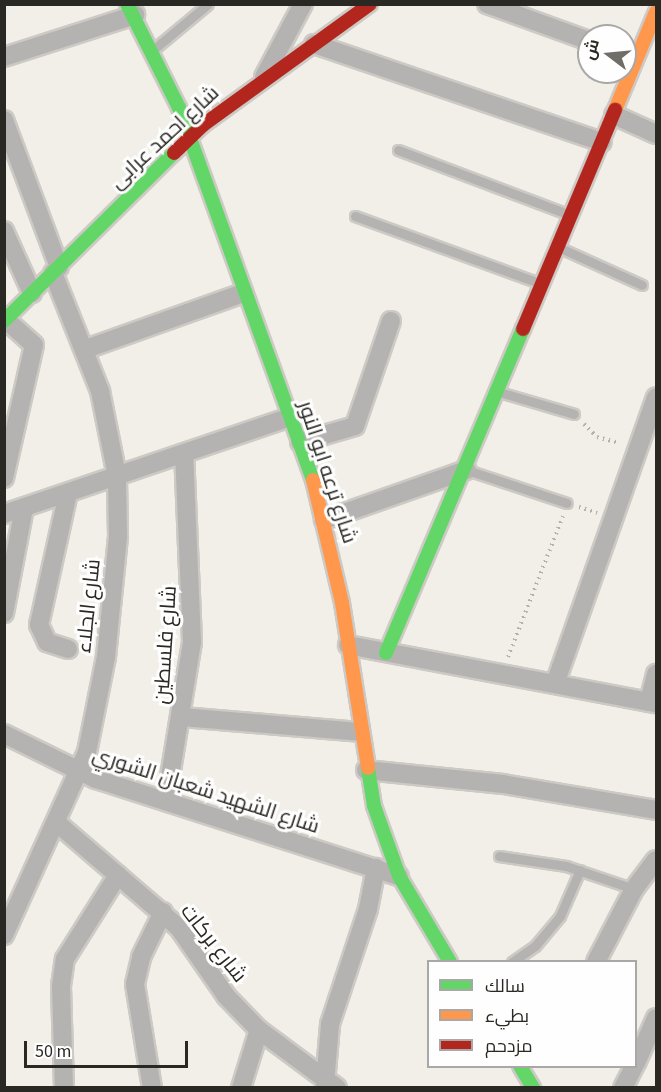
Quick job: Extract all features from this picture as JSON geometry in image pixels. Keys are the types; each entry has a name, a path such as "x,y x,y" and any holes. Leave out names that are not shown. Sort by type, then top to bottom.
{"street":[{"path":"263,80 303,4"},
{"name":"شارع احمد عرابى","path":"5,320 189,138 263,80 370,4"},
{"path":"488,4 577,37"},
{"name":"شارع ترعه ابو النور","path":"131,10 154,49 189,138 243,293 300,442 324,520 348,645 366,770 399,876 449,960"},
{"path":"4,57 131,10"},
{"path":"637,46 657,12"},
{"path":"314,44 603,142"},
{"path":"386,652 467,470 540,283 614,115 623,84"},
{"path":"614,115 657,134"},
{"name":"شارع الجلاء","path":"4,120 7,141 86,349 117,476 114,595 94,726 81,773 4,935"},
{"path":"4,231 32,293"},
{"path":"86,349 243,293"},
{"path":"4,478 34,345 5,320"},
{"path":"300,442 355,426 391,321"},
{"path":"555,684 612,518 657,397"},
{"path":"4,514 290,417"},
{"name":"شارع فلسطين","path":"166,801 182,717 194,604 184,454"},
{"path":"324,520 467,470"},
{"path":"68,493 39,625 47,642 68,649"},
{"path":"4,613 24,508"},
{"path":"348,645 653,702 657,674"},
{"path":"182,717 359,732"},
{"path":"4,755 9,736"},
{"name":"شارع الشهيد شعبان الشوري","path":"9,736 81,773 399,876"},
{"path":"366,770 503,784 657,810"},
{"name":"شارع بركات","path":"57,823 163,912 259,1030 329,1083"},
{"path":"597,960 634,889 657,860"},
{"path":"329,1083 330,1024 368,909 376,868"},
{"path":"64,1088 61,986 65,959 118,875"},
{"path":"152,1088 135,984 141,957 163,912"},
{"path":"637,1061 657,1018"},
{"path":"241,1088 259,1030"},
{"path":"521,1068 533,1088"},
{"path":"623,1088 633,1068"}],"lane":[{"path":"154,49 208,4"},
{"path":"398,150 570,215"},
{"path":"355,216 540,283"},
{"path":"556,246 642,285"},
{"path":"498,392 574,414"},
{"path":"467,470 567,503"},
{"path":"499,856 580,870 634,889"},
{"path":"515,960 535,946 560,916 580,870"}],"path":[{"path":"574,414 597,436 637,448"},
{"path":"501,674 567,503 612,518"}],"traffic: fast":[{"path":"127,4 179,108 313,480"},
{"path":"4,321 174,153"},
{"path":"386,653 523,329"},
{"path":"368,768 374,806 399,876 449,960"},
{"path":"521,1068 533,1088"}],"traffic: slow":[{"path":"615,110 656,12"},
{"path":"313,480 342,603 368,768"}],"traffic: jam":[{"path":"174,153 203,125 370,4"},
{"path":"523,329 615,110"}]}
